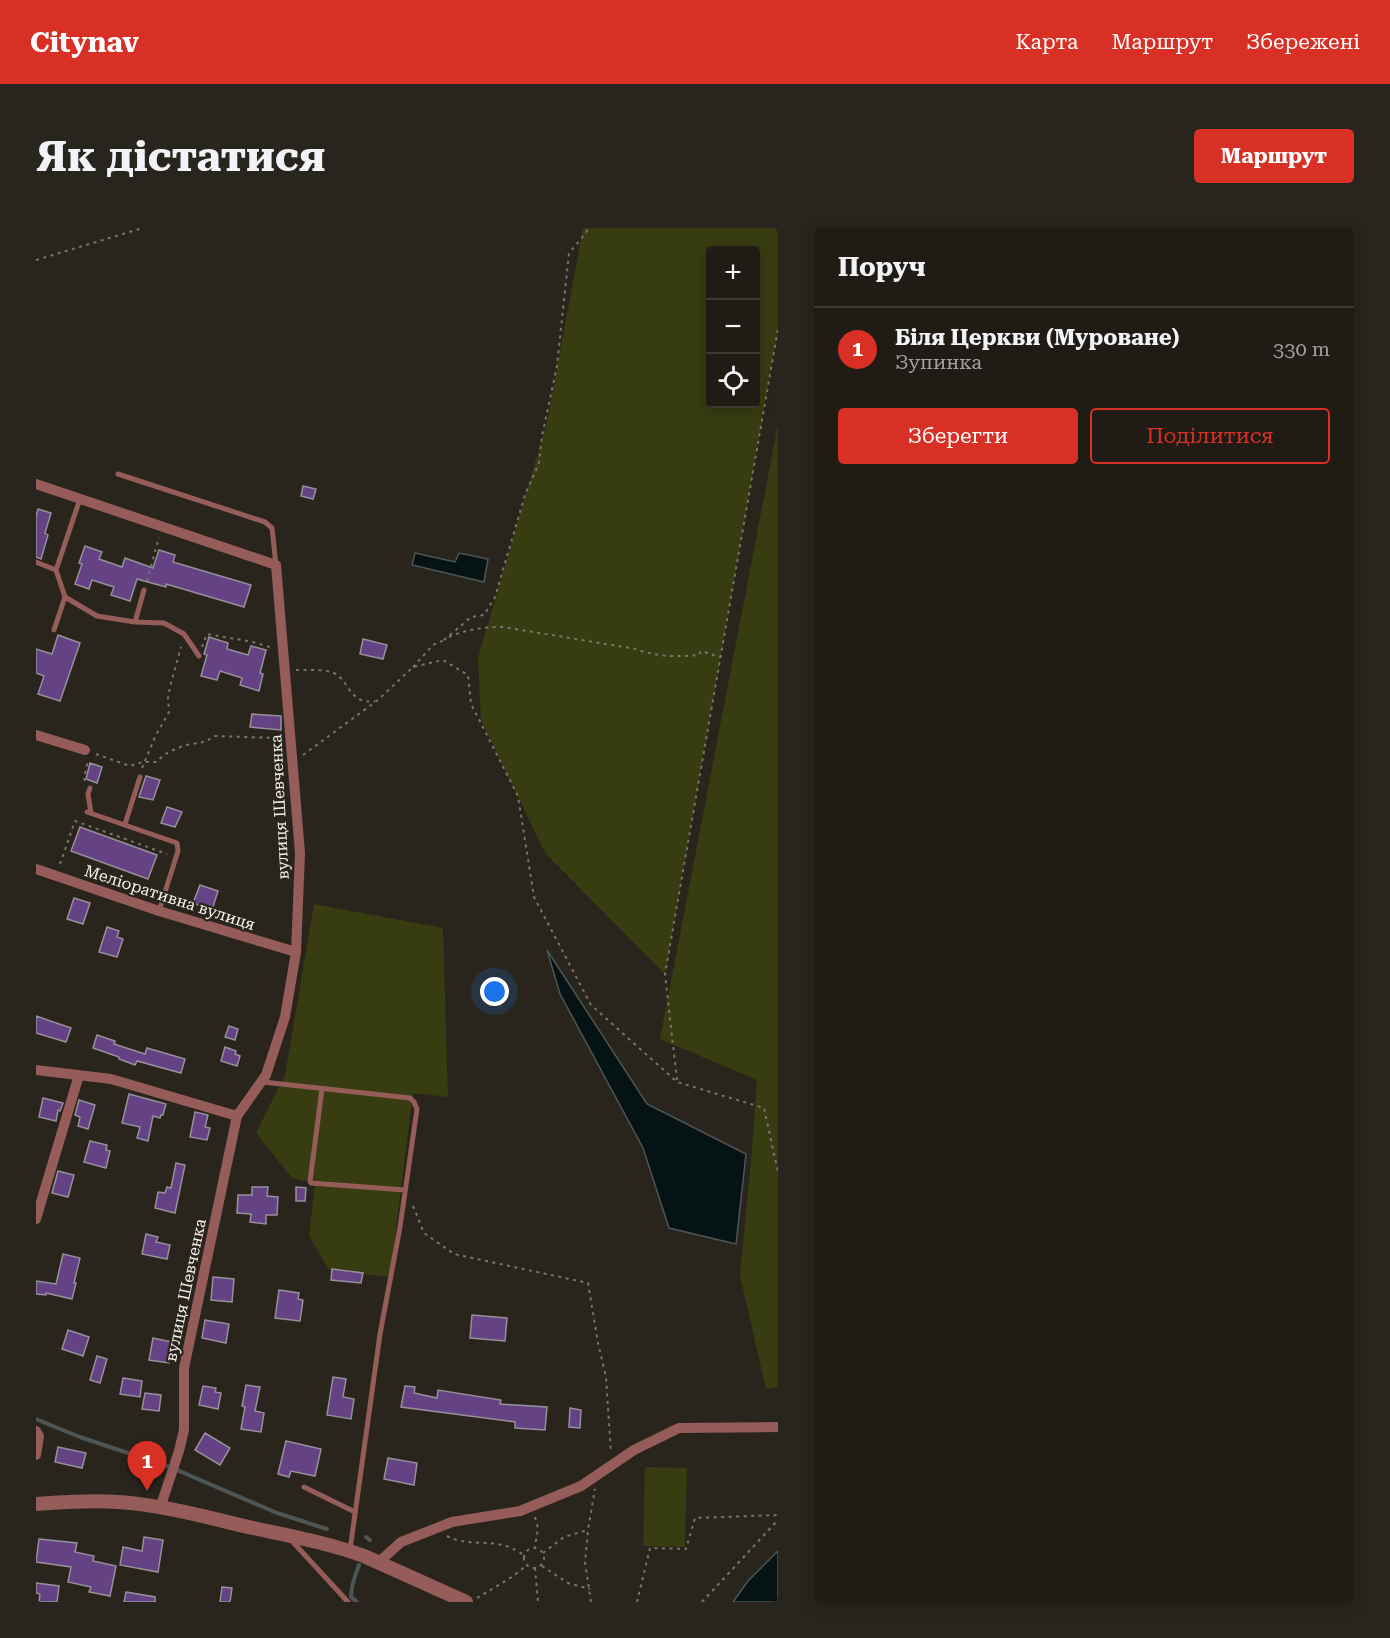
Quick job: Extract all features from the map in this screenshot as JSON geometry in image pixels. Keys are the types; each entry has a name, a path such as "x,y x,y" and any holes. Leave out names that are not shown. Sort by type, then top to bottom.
{"street":[{"path":"36,484 276,564"},
{"name":"вулиця Шевченка","path":"159,1508 184,1430 183,1368 237,1116 266,1075 285,1017 296,952 300,853 276,564"},
{"path":"36,735 85,750"},
{"name":"Меліоративна вулиця","path":"36,869 296,952"},
{"path":"36,1070 111,1079 237,1116"},
{"path":"36,1219 79,1076"},
{"path":"379,1562 400,1542 435,1528 452,1522 520,1511 581,1486 634,1449 679,1428 778,1427"},
{"path":"36,1431 39,1436 36,1455"},
{"path":"36,1504 120,1502 287,1535 350,1550 471,1600"}],"lane":[{"path":"118,474 265,522 272,528 276,564"},
{"path":"54,630 65,597 56,570 80,499"},
{"path":"36,562 56,570"},
{"path":"135,622 144,590"},
{"path":"65,597 97,616 135,622 164,623 183,634 199,656"},
{"path":"125,824 140,777"},
{"path":"89,791 89,813 177,843 178,851 159,910"},
{"path":"261,1082 410,1098 417,1109 400,1227 380,1334 350,1550"},
{"path":"322,1089 311,1183 405,1190"},
{"path":"304,1488 356,1512"},
{"path":"287,1535 348,1602"}],"path":[{"path":"36,261 143,228"},
{"path":"444,640 471,617 483,615 495,597 525,495 539,463 542,436 557,366 569,253 588,228"},
{"path":"677,1082 665,974 778,328"},
{"path":"144,590 162,526"},
{"path":"292,763 378,700 433,645 462,631 483,627 503,627 636,649 652,655 663,654 677,657 699,655 701,651 721,657"},
{"path":"140,777 143,762 169,712 168,698 183,634"},
{"path":"199,656 207,634 253,642 283,651"},
{"path":"412,667 443,660 468,675 471,704 518,796 534,897 591,1005 677,1082 764,1108 778,1172"},
{"path":"285,669 333,673 358,698 368,702 378,700"},
{"path":"85,750 130,766 143,762 156,762 177,748 208,741 214,736 290,738"},
{"path":"85,750 89,757 84,778 89,791"},
{"path":"56,876 75,821 176,857"},
{"path":"405,1190 424,1233 454,1254 588,1283 606,1377 612,1465"},
{"path":"591,1602 585,1562 598,1474"},
{"path":"532,1506 538,1528 535,1548"},
{"path":"637,1602 650,1548 686,1549 695,1518 778,1515"},
{"path":"702,1602 778,1520"},
{"path":"435,1528 458,1542 502,1545 524,1555"},
{"path":"543,1554 564,1538 588,1530"},
{"path":"524,1555 527,1565 535,1568 541,1565 544,1560 543,1554 535,1548"},
{"path":"524,1555 530,1549 535,1548"},
{"path":"471,1600 512,1577 527,1565"},
{"path":"541,1565 568,1583 590,1589"},
{"path":"535,1568 538,1602"}],"green space":[{"path":"583,228 778,228 778,329 665,974 545,853 481,720 478,658 547,422"},
{"path":"778,424 778,1387 766,1389 740,1276 757,1080 660,1039"},
{"path":"314,904 443,928 448,1097 413,1093 390,1277 329,1270 309,1236 315,1183 292,1178 256,1133 285,1075"},
{"path":"645,1467 687,1468 685,1547 643,1546"}],"shaded area":[{"path":"415,553 455,562 459,553 488,559 484,582 412,565"},
{"path":"547,950 647,1104 746,1154 736,1244 669,1228 643,1148 560,994"},
{"path":"778,1551 778,1602 733,1602 748,1581"}],"building":[{"path":"303,486 316,489 313,499 301,496"},
{"path":"38,509 51,513 41,559 36,557"},
{"path":"85,546 102,552 99,559 122,567 125,558 153,568 159,550 175,555 173,562 251,585 244,607 166,584 166,587 137,579 130,601 111,595 114,587 92,580 89,589 75,584"},
{"path":"58,635 80,643 60,701 38,694 44,676 36,673 36,649 52,654"},
{"path":"209,637 228,643 227,649 248,655 251,646 266,650 260,673 263,674 259,691 240,685 242,678 220,671 217,680 201,676"},
{"path":"363,639 387,645 383,659 360,654"},
{"path":"252,714 281,716 281,730 250,727"},
{"path":"90,763 102,767 97,783 86,779"},
{"path":"146,776 160,780 153,800 139,797"},
{"path":"167,807 182,812 175,827 161,823"},
{"path":"80,827 157,855 148,879 71,851"},
{"path":"200,885 218,891 212,910 193,903"},
{"path":"74,898 90,903 83,924 67,919"},
{"path":"107,927 119,931 117,937 123,939 117,957 99,952"},
{"path":"36,1016 71,1028 66,1042 36,1033"},
{"path":"229,1026 238,1029 235,1040 225,1037"},
{"path":"97,1035 115,1041 114,1044 145,1054 147,1048 185,1059 181,1073 137,1061 135,1065 93,1048"},
{"path":"225,1047 236,1051 235,1054 240,1056 237,1066 221,1061"},
{"path":"129,1094 166,1104 160,1118 153,1116 148,1141 137,1138 140,1127 122,1123"},
{"path":"43,1098 63,1103 60,1111 58,1110 56,1121 39,1117"},
{"path":"79,1100 95,1105 88,1129 78,1126 80,1117 75,1115"},
{"path":"195,1112 208,1115 205,1127 210,1128 207,1140 190,1137"},
{"path":"90,1141 107,1145 106,1150 110,1151 106,1168 84,1162"},
{"path":"176,1163 185,1165 175,1213 155,1208 158,1192 165,1193 167,1187 171,1188"},
{"path":"58,1171 74,1175 68,1197 52,1193"},
{"path":"252,1187 268,1187 267,1196 278,1197 277,1215 266,1215 266,1224 250,1222 251,1214 237,1213 238,1195 252,1195"},
{"path":"296,1187 306,1188 305,1201 296,1201"},
{"path":"146,1234 158,1237 156,1242 170,1245 167,1259 142,1254"},
{"path":"63,1254 80,1258 72,1299 46,1293 46,1295 36,1294 36,1281 56,1284"},
{"path":"332,1269 363,1273 361,1283 331,1280"},
{"path":"213,1277 234,1279 232,1302 211,1300"},
{"path":"279,1290 299,1293 298,1299 303,1300 300,1321 275,1318"},
{"path":"472,1315 507,1318 505,1341 470,1338"},
{"path":"205,1320 229,1324 226,1343 202,1338"},
{"path":"68,1330 89,1337 83,1356 62,1349"},
{"path":"153,1338 172,1342 169,1363 149,1360"},
{"path":"97,1356 107,1359 100,1383 90,1380"},
{"path":"333,1377 346,1379 343,1397 354,1399 351,1419 327,1415"},
{"path":"123,1378 142,1381 140,1397 120,1394"},
{"path":"246,1385 260,1387 255,1411 264,1413 261,1432 241,1429"},
{"path":"203,1386 216,1388 215,1392 221,1393 218,1409 199,1405"},
{"path":"405,1386 415,1387 414,1393 437,1398 438,1390 501,1400 500,1404 547,1407 545,1430 515,1428 515,1422 401,1407"},
{"path":"145,1393 161,1395 159,1411 142,1409"},
{"path":"570,1408 581,1410 580,1428 569,1427"},
{"path":"205,1433 230,1448 220,1465 195,1450"},
{"path":"286,1441 321,1449 315,1476 291,1471 289,1477 278,1474"},
{"path":"58,1447 86,1453 82,1468 55,1462"},
{"path":"388,1458 417,1463 414,1485 384,1479"},
{"path":"144,1537 163,1540 158,1572 120,1565 123,1547 142,1551"},
{"path":"39,1539 77,1543 75,1552 94,1556 93,1561 116,1566 110,1596 89,1592 91,1587 68,1582 71,1567 36,1562"},
{"path":"36,1583 59,1586 57,1602 39,1602 40,1594 36,1593"},
{"path":"222,1587 232,1588 230,1602 220,1602"},
{"path":"126,1592 155,1597 155,1602 124,1602"}],"waterway":[{"path":"36,1419 80,1437 170,1467 277,1513 327,1529"},
{"path":"366,1537 370,1540"},
{"path":"357,1602 351,1597 351,1593 359,1565"}],"place":[{"name":"Біля Церкви (Муроване)","path":"147,1491"}]}
